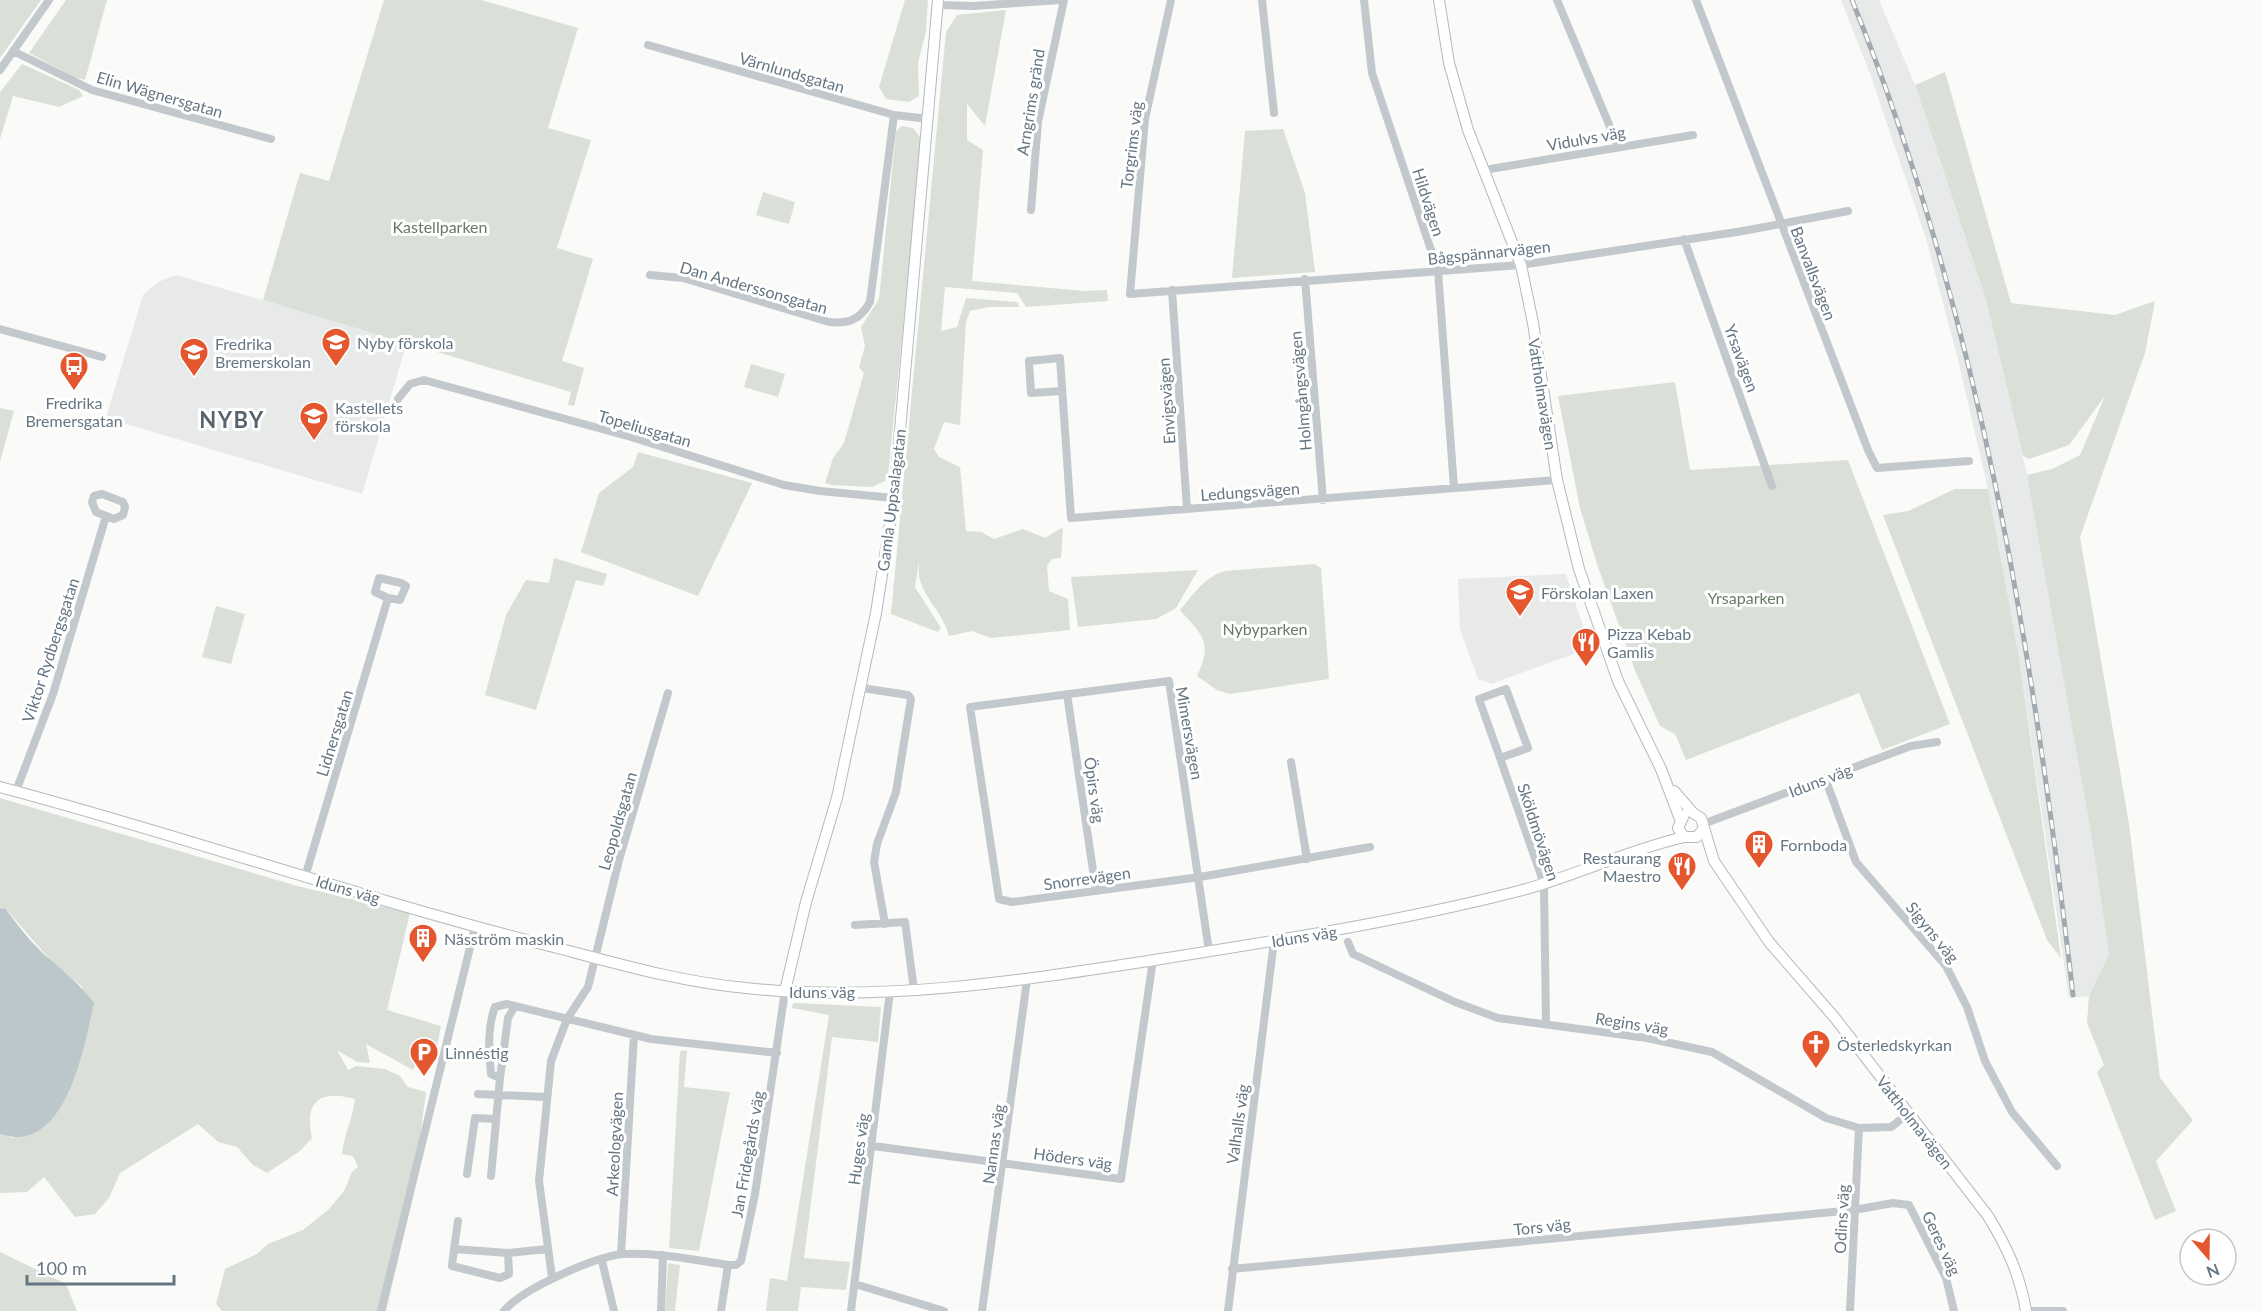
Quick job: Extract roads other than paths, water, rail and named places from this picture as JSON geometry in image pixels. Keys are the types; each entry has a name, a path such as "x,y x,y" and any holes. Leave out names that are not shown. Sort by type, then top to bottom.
{"street":[{"path":"0,70 49,0"},
{"path":"938,2 973,6 1062,0"},
{"name":"Arngrims gränd","path":"1031,210 1039,113 1062,0"},
{"name":"Torgrims väg","path":"1130,294 1145,119 1171,0"},
{"path":"1262,0 1274,113"},
{"name":"Hildvägen","path":"1364,0 1372,73 1438,271 1454,488"},
{"name":"Vattholmavägen","path":"1439,0 1449,63 1468,130 1521,265 1533,323 1557,480 1579,569 1618,681 1666,781 1679,823"},
{"path":"1557,0 1618,146"},
{"name":"Banvallsvägen","path":"1696,0 1780,223 1877,468 1884,478"},
{"name":"Gamla Uppsalagatan","path":"785,991 806,902 837,798 862,688 894,498 930,119 938,2"},
{"name":"Värnlundsgatan","path":"648,45 894,115 930,119"},
{"name":"Elin Wägnersgatan","path":"13,51 92,90 271,139"},
{"name":"Dan Anderssonsgatan","path":"650,275 683,278 829,322 842,324 854,321 864,312 870,302 894,115"},
{"name":"Vidulvs väg","path":"1484,170 1693,135"},
{"name":"Bågspännarvägen","path":"1130,294 1305,279 1521,265 1848,211"},
{"name":"Yrsavägen","path":"1684,239 1772,486"},
{"name":"Holmgångsvägen","path":"1305,279 1323,500"},
{"name":"Envigsvägen","path":"1172,290 1187,509"},
{"path":"0,329 102,357"},
{"name":"Ledungsvägen","path":"1062,392 1031,393 1029,360 1060,358 1071,518 1557,480"},
{"name":"Topeliusgatan","path":"398,399 410,384 424,380 631,437 784,485 894,498"},
{"path":"1877,468 1969,461"},
{"name":"Viktor Rydbergsgatan","path":"16,791 53,694 106,516"},
{"name":"Lidnersgatan","path":"305,876 388,598"},
{"name":"Mimersvägen","path":"970,707 1169,681 1200,877 1209,951"},
{"path":"862,688 908,695 911,699 896,792 877,844 874,862 885,924"},
{"name":"Sköldmövägen","path":"1500,758 1528,748 1506,688 1479,699 1544,884 1546,1024"},
{"name":"Leopoldsgatan","path":"552,1277 539,1181 551,1061 567,1019 588,987 619,860 668,693"},
{"name":"Öpirs väg","path":"1067,694 1096,891"},
{"name":"Snorrevägen","path":"970,707 999,899 1012,902 1200,877 1370,847"},
{"name":"Iduns väg","path":"1703,826 1911,746 1937,742"},
{"path":"1292,762 1307,859"},
{"name":"Sigyns väg","path":"1825,778 1856,862 1946,966 1967,1007 1986,1061 2012,1112 2057,1166"},
{"name":"Vattholmavägen","path":"1666,781 1693,813"},
{"name":"Iduns väg","path":"0,787 476,927 681,978 744,988 785,991 914,990 1027,980 1274,941 1391,921 1544,884 1654,844 1687,838"},
{"path":"1693,813 1701,818 1703,826 1697,837 1687,838 1679,823 1693,813"},
{"name":"Iduns väg","path":"1654,844 1679,823"},
{"name":"Vattholmavägen","path":"1703,826 1714,861"},
{"name":"Vattholmavägen","path":"1687,838 1714,861 1768,942 1834,1018 1988,1216 2006,1246 2017,1271 2026,1311"},
{"path":"855,925 905,922 914,990"},
{"path":"381,1311 476,927"},
{"name":"Valhalls väg","path":"1228,1311 1274,941"},
{"name":"Regins väg","path":"1348,942 1353,954 1455,1002 1498,1018 1647,1038 1712,1052 1826,1118 1859,1128 1891,1127 1909,1113"},
{"name":"Höders väg","path":"873,1146 1122,1179 1153,960"},
{"name":"Nannas väg","path":"982,1311 1027,980"},
{"name":"Jan Fridegårds väg","path":"728,1265 736,1266 741,1261 755,1194 785,991"},
{"name":"Huges väg","path":"850,1311 873,1146 890,991"},
{"path":"500,1078 491,1074 489,1049 491,1016 495,1007 507,1004 676,1043 777,1053"},
{"path":"491,1176 508,1018 515,1006"},
{"name":"Arkeologvägen","path":"621,1254 634,1035"},
{"path":"478,1094 546,1097"},
{"path":"467,1174 475,1118 496,1119"},
{"name":"Odins väg","path":"1850,1311 1859,1128"},
{"name":"Geres väg","path":"1854,1210 1893,1203 1909,1205 1946,1278 1954,1311"},
{"name":"Tors väg","path":"1232,1269 1854,1210"},
{"path":"458,1221 452,1266 500,1278 509,1274 508,1253"},
{"path":"454,1249 508,1253 547,1249"},
{"path":"504,1311 511,1303 552,1277 621,1254 663,1255 728,1265 721,1311"},
{"path":"661,1311 663,1255"},
{"path":"602,1261 614,1311"},
{"path":"855,1284 944,1311"},
{"path":"2026,1311 2063,1311"}],"railway":[{"path":"1852,0 1897,120 1935,242 1968,365 1996,490 2020,615 2040,741 2073,995"}],"place":[{"name":"Nyby förskola","path":"336,368"},
{"name":"Fredrika Bremerskolan","path":"194,378"},
{"name":"Fredrika Bremersgatan","path":"74,392"},
{"name":"Kastellets förskola","path":"314,442"},
{"name":"Förskolan Laxen","path":"1520,618"},
{"name":"Pizza Kebab Gamlis","path":"1586,668"},
{"name":"Fornboda","path":"1759,870"},
{"name":"Restaurang Maestro","path":"1682,892"},
{"name":"Näsström maskin","path":"423,964"},
{"name":"Österledskyrkan","path":"1816,1070"},
{"name":"Linnéstig","path":"424,1078"}],"district":[{"name":"NYBY","path":"232,419"}],"park label":[{"name":"Kastellparken","path":"440,226"},
{"name":"Yrsaparken","path":"1746,597"},
{"name":"Nybyparken","path":"1265,628"}]}
